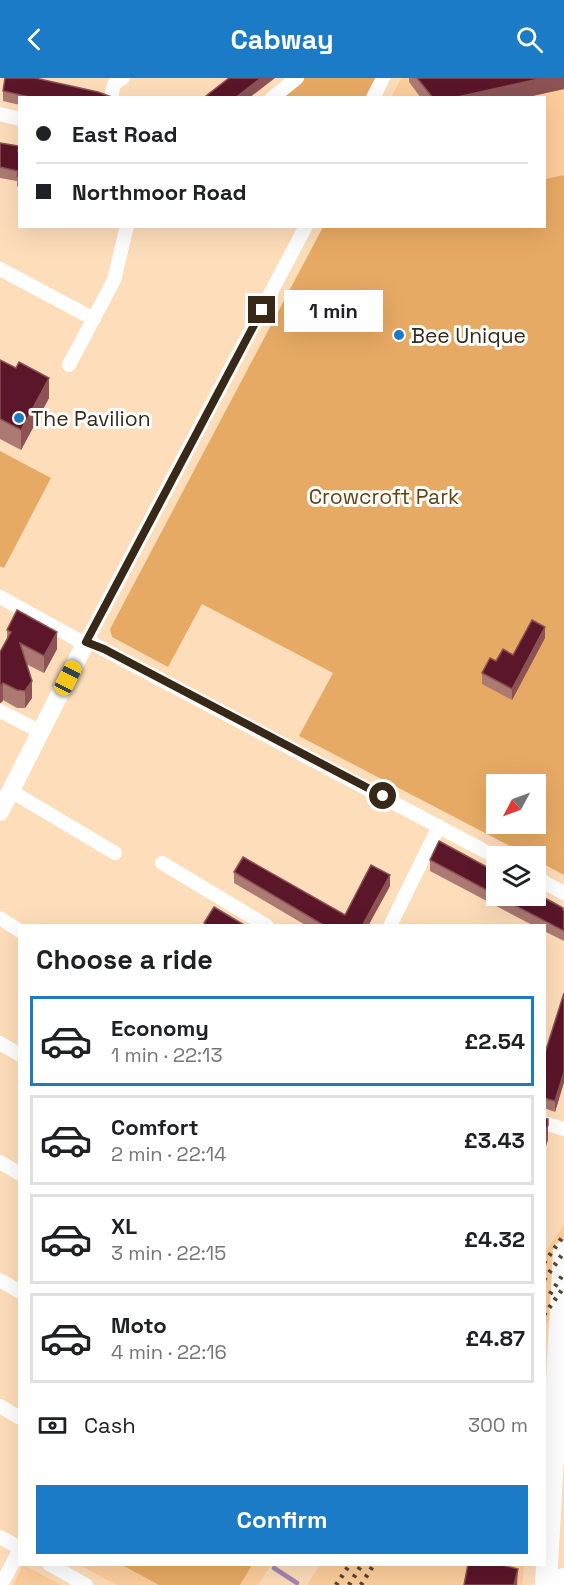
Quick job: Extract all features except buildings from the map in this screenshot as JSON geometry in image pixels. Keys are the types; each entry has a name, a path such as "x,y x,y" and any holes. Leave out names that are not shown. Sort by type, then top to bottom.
{"main road":[{"path":"546,1585 547,1548 557,1527 564,1252"},
{"path":"561,1585 564,1579"}],"street":[{"path":"111,96 114,84 123,78"},
{"path":"274,96 297,78"},
{"path":"374,96 383,78"},
{"path":"0,114 18,118"},
{"path":"69,365 114,280 127,228"},
{"path":"0,812 86,642 305,228"},
{"path":"0,269 93,319"},
{"path":"0,597 78,640 104,649 486,852"},
{"path":"0,711 40,732"},
{"path":"11,791 115,854"},
{"path":"391,924 439,826"},
{"path":"162,863 264,924"},
{"path":"546,883 564,893"},
{"path":"0,918 18,930"},
{"path":"0,1043 18,1054"},
{"path":"546,1124 564,1129"},
{"path":"0,1162 18,1173"},
{"path":"0,1280 18,1291"},
{"path":"0,1406 18,1417"},
{"path":"0,1537 18,1547"},
{"path":"1,1585 18,1552"},
{"path":"53,1566 86,1585"}],"shaded area":[{"path":"401,78 564,78 564,175 546,179 546,96 392,96"},
{"path":"564,1225 564,1298 546,1325 546,1251"},
{"path":"22,1566 26,1566 61,1585 13,1585"},
{"path":"82,1566 270,1566 258,1585 116,1585"},
{"path":"319,1566 524,1566 522,1585 307,1585"}],"green space":[{"path":"297,78 380,78 372,96 282,96"},
{"name":"Crowcroft Park","path":"564,175 564,875 546,865 546,846 510,846 487,834 546,834 546,774 486,774 486,834 299,736 333,673 202,604 168,667 112,637 110,629 322,228 546,228 546,179"},
{"path":"0,451 51,478 4,568 0,566"},
{"path":"124,1566 251,1566 240,1585 159,1585"}],"waterway":[{"path":"274,1568 297,1583"}],"railway":[{"path":"546,1260 564,1235"},
{"path":"546,1277 564,1252"},
{"path":"550,1294 564,1273"},
{"path":"546,1312 564,1287"},
{"path":"336,1585 349,1566"},
{"path":"349,1585 361,1566"},
{"path":"361,1585 373,1566"}],"place":[{"name":"Bee Unique","path":"399,335"},
{"name":"The Pavilion","path":"19,418"}],"route":[{"path":"262,310 86,642 104,649 383,796"}]}
